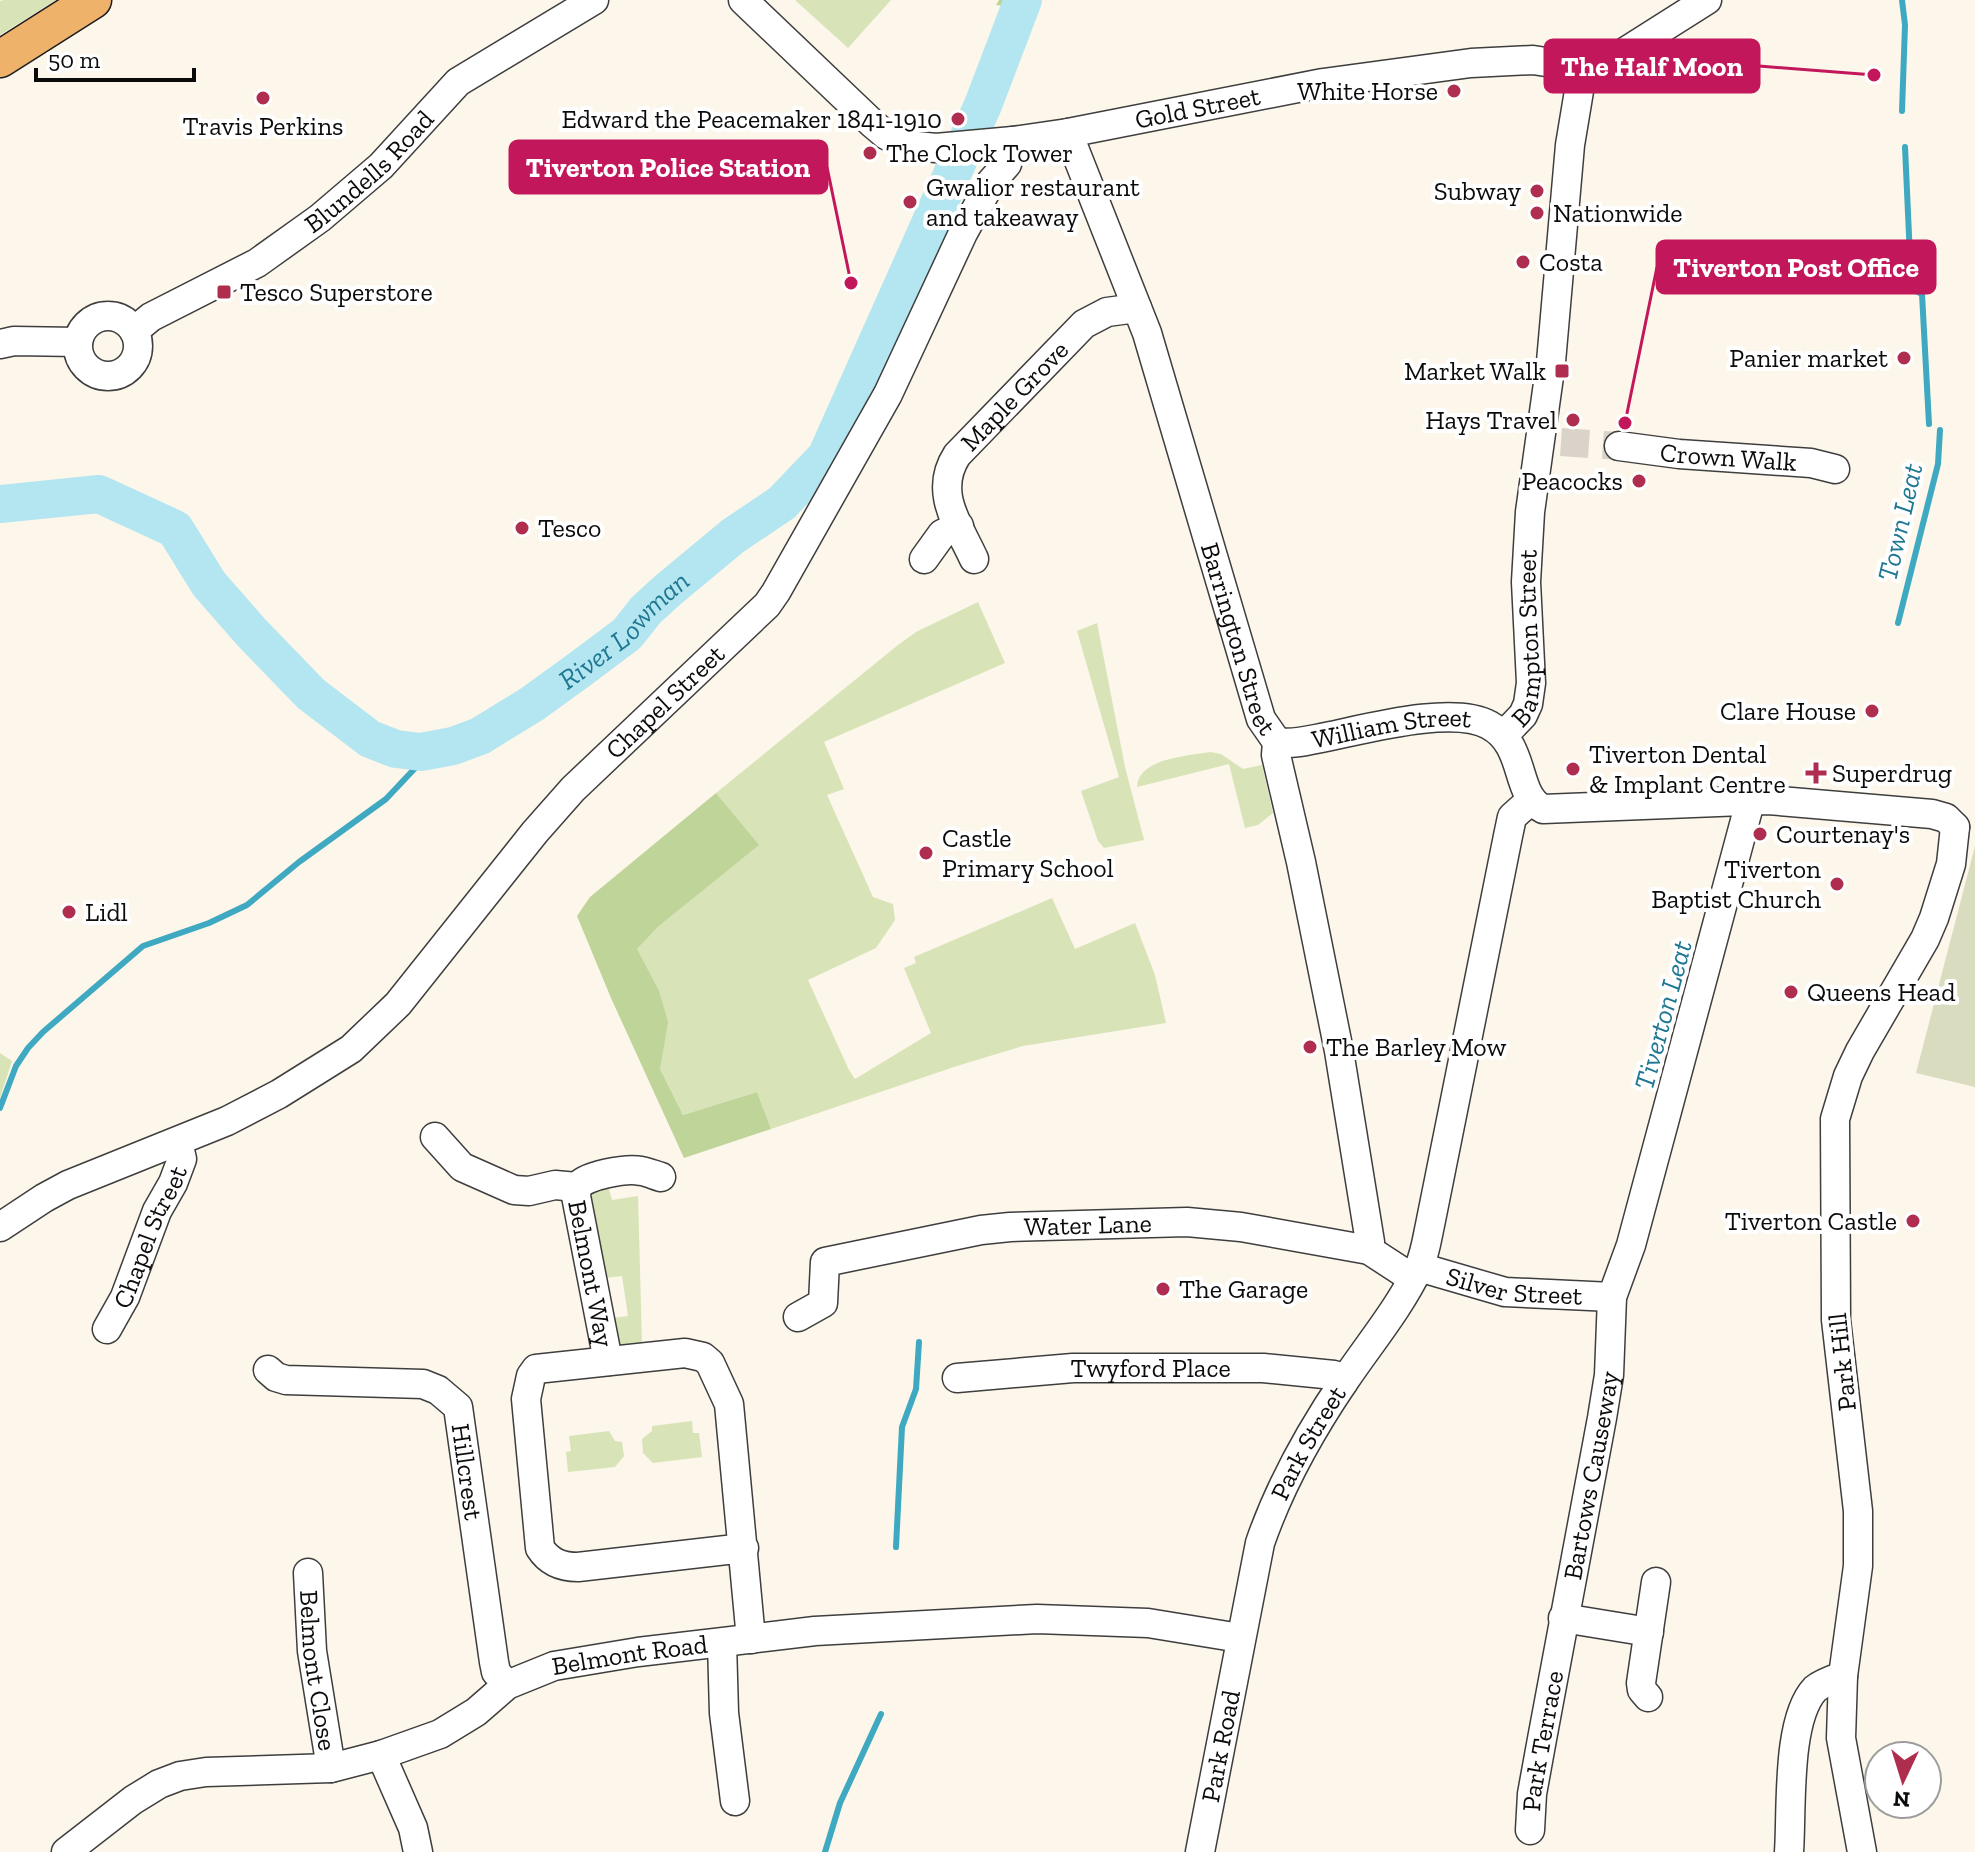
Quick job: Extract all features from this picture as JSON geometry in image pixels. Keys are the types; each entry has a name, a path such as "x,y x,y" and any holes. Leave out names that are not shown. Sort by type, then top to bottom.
{"main road":[{"path":"0,59 93,0"}],"street":[{"name":"Blundells Road","path":"134,331 151,317 257,263 320,218 381,166 458,82 594,0"},
{"name":"Gold Street","path":"743,0 886,135 907,145 936,148 1068,133 1323,83 1471,63 1533,60 1572,66 1582,73"},
{"path":"1582,73 1620,55 1707,0"},
{"name":"Bampton Street","path":"1531,800 1511,743 1504,735 1523,715 1531,683 1526,582 1530,512 1550,440 1551,362 1570,145 1582,73"},
{"name":"Barrington Street","path":"1068,133 1137,308 1261,719 1277,742 1276,755 1339,1051 1369,1250"},
{"name":"Chapel Street","path":"0,1227 68,1185 227,1121 279,1094 351,1049 398,1004 573,789 767,605 888,394 963,233 991,182 1007,164 1013,141"},
{"name":"Maple Grove","path":"974,559 945,488 946,476 957,455 1084,324 1107,312 1137,308"},
{"path":"100,317 122,319 134,331 138,347 131,366 116,375 106,376 86,365 78,342 85,327 100,317"},
{"path":"0,344 78,342"},
{"name":"Crown Walk","path":"1619,446 1708,457 1811,463 1835,469"},
{"path":"924,559 942,534 959,526"},
{"name":"William Street","path":"1277,742 1300,742 1393,723 1436,718 1473,718 1504,735"},
{"path":"1416,1272 1430,1225 1512,817 1531,800 1543,809 1552,810 1768,800 1932,814 1965,823"},
{"path":"1612,1297 1628,1258 1647,1187 1740,802"},
{"name":"Park Hill","path":"1862,1852 1841,1738 1843,1676 1858,1566 1858,1511 1837,1333 1834,1141 1840,1100 1860,1051 1930,929 1965,823"},
{"name":"Belmont Way","path":"435,1137 462,1167 514,1190 529,1191 555,1185 577,1187"},
{"name":"Chapel Street","path":"107,1329 125,1297 157,1211 173,1183 182,1159 178,1142"},
{"name":"Belmont Way","path":"608,1361 576,1196 577,1187 581,1181 594,1176 624,1172 641,1170 661,1177"},
{"name":"Water Lane","path":"798,1317 823,1303 825,1262 981,1230 1187,1222 1241,1227 1369,1250 1416,1272"},
{"name":"Silver Street","path":"1416,1272 1505,1292 1612,1297"},
{"name":"Park Street","path":"1240,1638 1260,1543 1273,1504 1343,1383 1416,1272"},
{"name":"Bartows Causeway","path":"1558,1651 1609,1375 1612,1297"},
{"path":"744,1548 578,1567 567,1567 546,1556 540,1548 527,1425 526,1399 531,1376 536,1369 685,1353 703,1357 710,1363 729,1404 744,1548 751,1639"},
{"name":"Twyford Place","path":"957,1378 1073,1368 1263,1368 1334,1375 1343,1383"},
{"name":"Hillcrest","path":"268,1370 286,1380 423,1384 438,1390 458,1407 494,1662 496,1672 507,1685"},
{"name":"Belmont Close","path":"308,1573 312,1651 326,1753 331,1768"},
{"path":"1648,1697 1641,1683 1656,1582"},
{"path":"1563,1618 1649,1632"},
{"name":"Belmont Road","path":"66,1852 133,1800 159,1784 180,1776 206,1772 331,1768 381,1755 440,1734 476,1712 507,1685 554,1666 638,1652 815,1631 1037,1619 1148,1623 1240,1638"},
{"name":"Park Road","path":"1200,1852 1240,1638"},
{"path":"722,1643 724,1713 735,1801"},
{"name":"Park Terrace","path":"1530,1830 1532,1794 1558,1651"},
{"path":"1789,1852 1793,1753 1804,1706 1817,1687 1843,1676"},
{"path":"381,1755 413,1828 418,1852"}],"green space":[{"path":"56,0 0,35 0,1"},
{"path":"795,0 891,0 848,48"},
{"path":"999,0 1034,0 1029,9 996,5"},
{"path":"978,602 1005,663 824,742 844,789 827,795 873,897 893,904 895,920 876,948 808,980 855,1079 931,1033 904,968 916,963 914,957 1052,898 1075,949 1135,923 1155,975 1166,1023 1023,1046 771,1129 757,1092 683,1115 660,1069 661,1056 637,949 659,926 758,845 716,793 898,645 916,632"},
{"path":"1097,623 1125,767 1144,840 1104,848 1098,841 1081,791 1119,777 1077,631"},
{"path":"1210,752 1221,754 1243,769 1262,765 1273,813 1258,825 1245,828 1229,764 1137,787 1140,777 1155,764"},
{"path":"716,793 759,845 659,926 637,949 659,991 668,1022 660,1069 683,1115 757,1092 771,1129 684,1158 577,916 590,897"},
{"path":"1975,846 1975,1087 1916,1073"},
{"path":"0,1053 12,1061 0,1098"},
{"path":"608,1186 612,1200 638,1196 642,1343 632,1350 619,1346 612,1318 628,1316 622,1276 604,1278 586,1194"},
{"path":"692,1421 693,1433 699,1433 702,1457 653,1463 643,1453 642,1439 652,1431 652,1426"},
{"path":"609,1431 615,1441 622,1442 624,1456 615,1467 568,1472 566,1452 571,1451 569,1436"}],"waterway":[{"name":"River Lowman","path":"0,504 99,494 175,529 209,584 251,632 311,694 370,739 396,749 421,752 453,746 480,736 532,704 627,634 646,610 668,590 733,536 782,503 826,457 983,105 1023,0"},
{"name":"Town Leat","path":"1902,0 1905,25 1902,111"},
{"name":"Town Leat","path":"1905,147 1911,279 1916,291 1922,294 1929,424"},
{"name":"Town Leat","path":"1898,623 1938,464 1940,430"},
{"path":"0,1108 16,1066 28,1048 143,946 209,923 247,905 299,862 386,799 419,764 421,752"},
{"path":"896,1547 902,1427 916,1389 919,1342"},
{"path":"825,1852 840,1803 881,1714"}],"tunnel":[{"path":"1561,442 1619,446"}],"place":[{"name":"The Half Moon","path":"1874,75"},
{"name":"White Horse","path":"1454,91"},
{"name":"Travis Perkins","path":"263,98"},
{"name":"Edward the Peacemaker 1841-1910","path":"958,119"},
{"name":"The Clock Tower","path":"870,153"},
{"name":"Subway","path":"1537,191"},
{"name":"Gwalior restaurant and takeaway","path":"910,202"},
{"name":"Nationwide","path":"1537,213"},
{"name":"Costa","path":"1523,262"},
{"name":"Tiverton Police Station","path":"851,283"},
{"name":"Tesco Superstore","path":"224,292"},
{"name":"Panier market","path":"1904,358"},
{"name":"Market Walk","path":"1562,371"},
{"name":"Hays Travel","path":"1573,420"},
{"name":"Tiverton Post Office","path":"1625,423"},
{"name":"Peacocks","path":"1639,481"},
{"name":"Tesco","path":"522,528"},
{"name":"Clare House","path":"1872,711"},
{"name":"Tiverton Dental & Implant Centre","path":"1573,769"},
{"name":"Superdrug","path":"1816,773"},
{"name":"Courtenay's","path":"1760,834"},
{"name":"Castle Primary School","path":"926,853"},
{"name":"Tiverton Baptist Church","path":"1837,884"},
{"name":"Lidl","path":"69,912"},
{"name":"Queens Head","path":"1791,992"},
{"name":"The Barley Mow","path":"1310,1047"},
{"name":"Tiverton Castle","path":"1913,1221"},
{"name":"The Garage","path":"1163,1289"}],"water label":[{"name":"Tiverton Leat","path":"1663,1015"}]}
